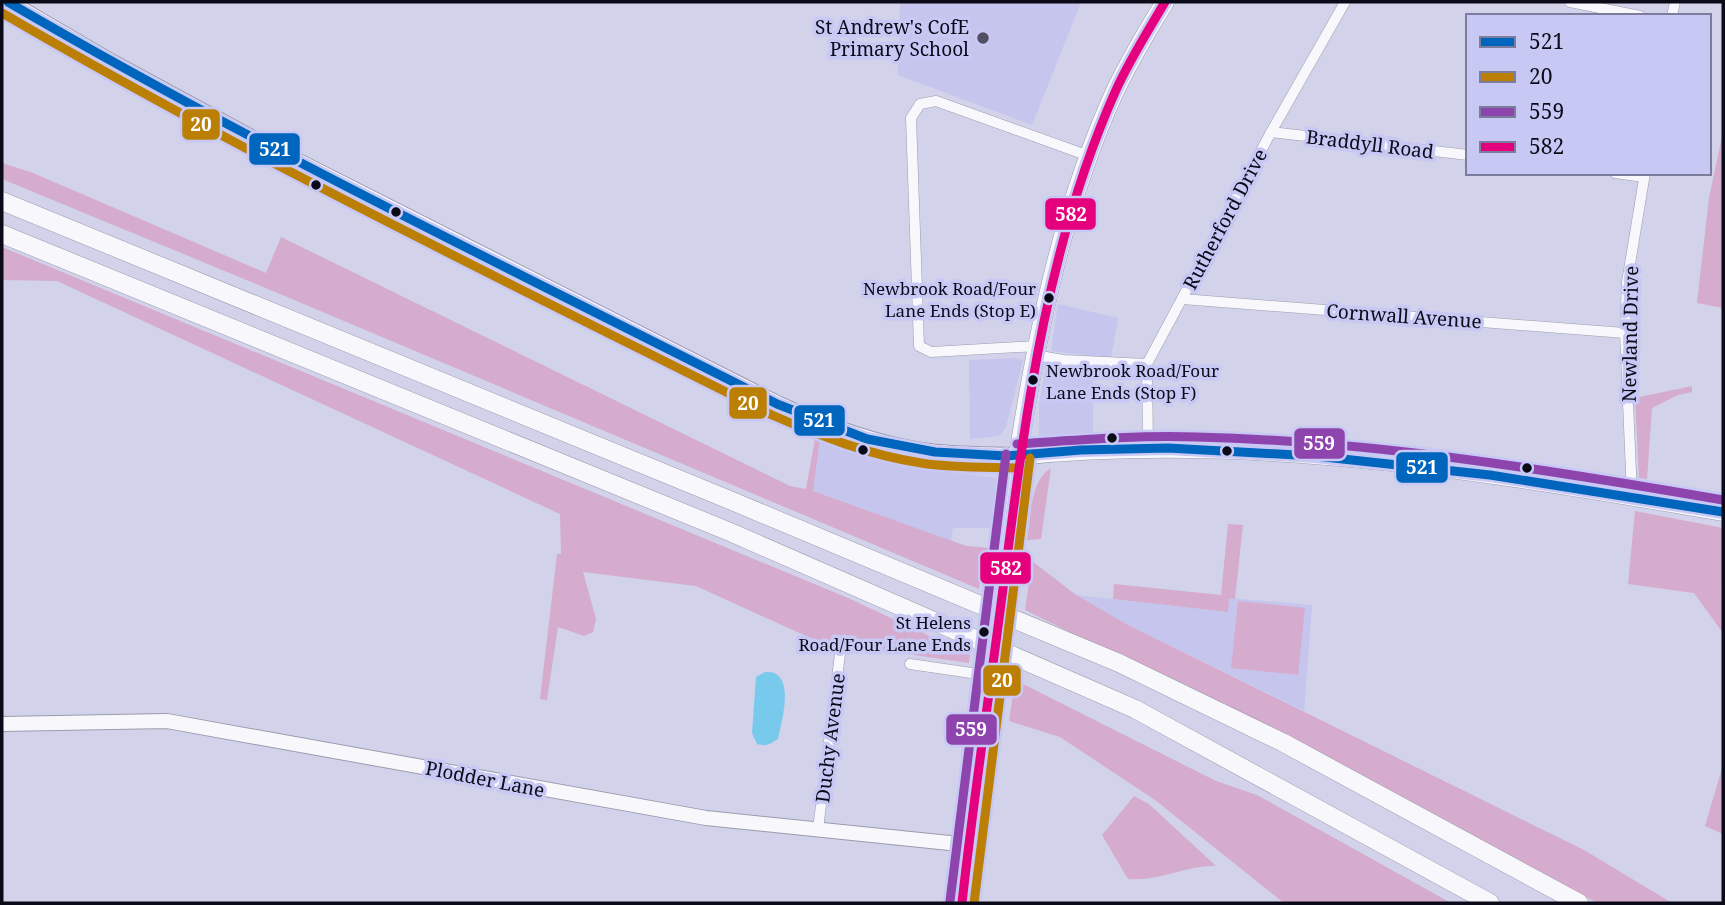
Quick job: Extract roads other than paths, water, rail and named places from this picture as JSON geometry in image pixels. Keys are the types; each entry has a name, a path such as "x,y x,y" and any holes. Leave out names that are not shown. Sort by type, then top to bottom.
{"highway":[{"path":"1165,2 1128,66 1089,156 1058,255 1036,351 1018,456 1078,450 1254,452 1519,478 1723,512"},
{"path":"2,201 720,495 1119,663 1282,743 1579,903"},
{"path":"2,234 730,532 1135,709 1490,903"}],"main road":[{"path":"8,2 108,61 251,138 797,413 867,439 919,451 1018,456 1004,576 987,679 962,903"},
{"name":"Plodder Lane","path":"2,724 167,721 631,806 706,817 969,845"}],"street":[{"name":"Rutherford Drive","path":"1147,449 1147,364 1271,132 1345,2"},
{"path":"1570,2 1630,14"},
{"path":"1089,156 936,101 920,104 914,110 912,118 919,346 931,352 1036,351 1063,360 1147,364"},
{"name":"Braddyll Road","path":"1271,132 1466,155"},
{"name":"Newland Drive","path":"1632,496 1625,333 1629,264 1645,175"},
{"name":"Cornwall Avenue","path":"1182,299 1625,333"},
{"name":"Duchy Avenue","path":"818,829 841,646"},
{"path":"910,664 987,679"}],"place":[{"name":"St Andrew's CofE Primary School","path":"983,38"},
{"name":"Newbrook Road/Four Lane Ends (Stop E)","path":"1049,298"},
{"name":"Newbrook Road/Four Lane Ends (Stop F)","path":"1033,380"},
{"name":"St Helens Road/Four Lane Ends","path":"984,632"}]}
